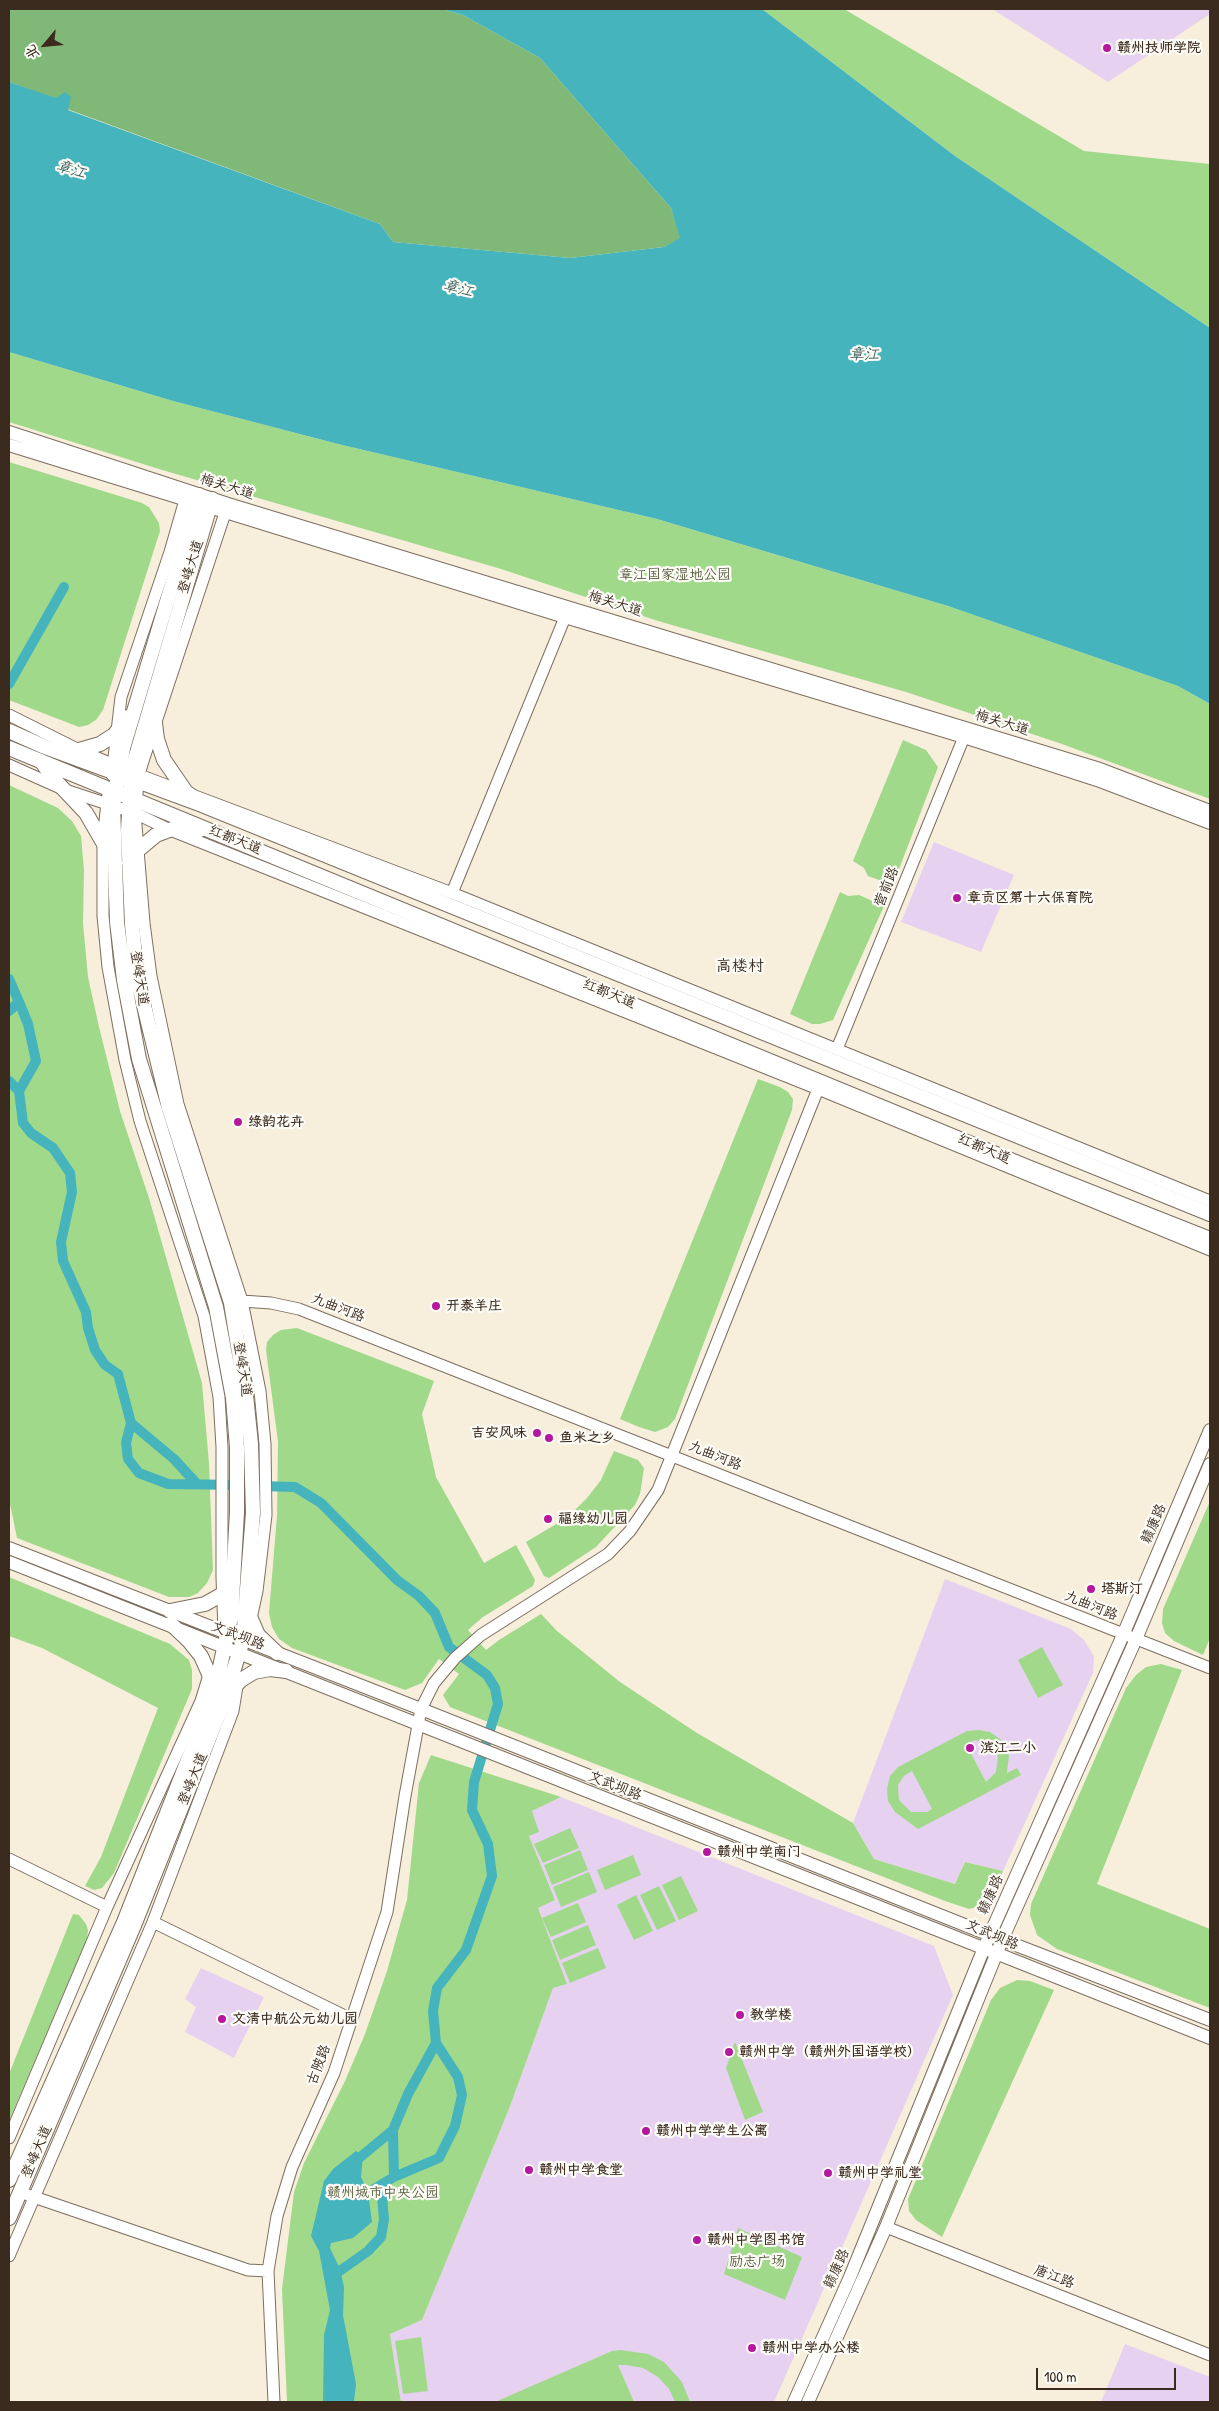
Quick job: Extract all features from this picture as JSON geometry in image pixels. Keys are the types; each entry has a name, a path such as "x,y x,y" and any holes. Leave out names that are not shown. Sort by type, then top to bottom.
{"main road":[{"name":"梅关大道","path":"9,432 226,508 1100,769 1210,811"},
{"name":"梅关大道","path":"9,445 198,499"},
{"name":"登峰大道","path":"9,2180 124,1922 219,1697 243,1647 247,1596 259,1514 258,1444 246,1395 237,1302 169,1108 154,1053 137,977 111,797 126,773 152,696 198,499"},
{"name":"登峰大道","path":"9,2218 135,1923 219,1697 233,1582 237,1512 237,1448 233,1398 138,1058 124,980 117,922 122,864 132,805 126,773 137,698 198,499"},
{"name":"梅关大道","path":"567,611 964,736 1097,780 1210,823"},
{"path":"152,696 155,728 164,760 186,792 202,805"},
{"path":"137,698 125,722 117,732 100,744 79,750 43,754 53,778 86,813 103,840 122,864 156,835 170,830 209,830"},
{"name":"红都大道","path":"14,733 43,754 111,797 209,830 1030,1168 1207,1238"},
{"name":"红都大道","path":"10,749 43,754 126,773 1208,1210"},
{"name":"赣康路","path":"808,2402 886,2227 996,1954 996,1938 1210,1430"},
{"name":"赣康路","path":"794,2402 850,2277 984,1948 996,1938 1136,1639 1210,1464"},
{"name":"文武坝路","path":"9,1548 170,1618 243,1647 286,1671 1210,2038"},
{"name":"文武坝路","path":"9,1562 170,1618"},
{"path":"233,1582 222,1593 205,1604 170,1618 195,1648 219,1697 247,1676 262,1670 286,1671"},
{"path":"247,1596 250,1620 258,1635 277,1653"},
{"name":"文武坝路","path":"243,1647 277,1653 996,1938 1210,2020"}],"street":[{"path":"126,773 117,732 121,696 170,552 198,499"},
{"path":"126,773 155,728 226,508"},
{"path":"452,893 567,611"},
{"path":"9,715 126,773 186,792 452,893 837,1049 1208,1210"},
{"name":"营前路","path":"837,1049 964,736"},
{"path":"9,765 65,790 111,797 103,840 103,916 108,967 124,1060 140,1122 209,1310 219,1397 222,1447 222,1593 225,1640 209,1674 201,1701 107,1907 9,2138"},
{"path":"132,805 170,830 818,1089 1210,1250"},
{"path":"132,805 151,976 178,1104 237,1302"},
{"name":"古陂路","path":"274,2402 268,2271 277,2216 292,2167 334,2073 387,1912 417,1723 421,1709 434,1683 455,1658 481,1635 507,1617 594,1565 608,1554 630,1530 648,1506 658,1490 673,1455 818,1089"},
{"name":"九曲河路","path":"209,1310 237,1302 299,1309 1210,1668"},
{"path":"9,2256 153,1922 233,1711 243,1647 257,1591 259,1514"},
{"path":"9,1859 107,1907"},
{"path":"153,1922 351,2019"},
{"path":"20,2192 248,2270 268,2271"},
{"name":"唐江路","path":"886,2227 1210,2355"}],"shaded area":[{"name":"赣州技师学院","path":"992,9 1210,9 1210,14 1108,82"},
{"name":"章贡区第十六保育院","path":"934,842 1014,875 981,952 901,922"},
{"name":"滨江二小","path":"945,1579 1071,1629 1084,1640 1094,1656 1093,1673 1003,1871 965,1862 955,1884 874,1859 853,1823"},
{"name":"赣州中学（赣州外国语学校）","path":"561,1797 934,1946 953,1995 774,2402 401,2402 390,2334 422,2320 509,2109 553,1988 567,1984 538,1908 555,1900 529,1836 532,1811"},
{"name":"文清中航公元幼儿园","path":"201,1968 264,1997 234,2058 185,2032 196,2007 185,1999"},
{"path":"1125,2344 1210,2377 1210,2402 1101,2402"}],"green space":[{"path":"9,9 442,9 463,15 540,58 671,208 681,238 664,247 570,258 393,242 380,224 67,109 56,99 9,82"},
{"path":"762,9 844,9 1084,151 1210,164 1210,328 955,156"},
{"name":"章江国家湿地公园","path":"9,352 173,401 338,444 657,519 948,606 1178,686 1210,704 1210,799 1062,744 906,692 658,621 501,569 159,469 9,422"},
{"path":"9,462 142,503 149,507 159,523 160,531 103,710 96,720 88,725 79,727 9,700"},
{"path":"903,740 926,750 938,767 893,885 868,876 864,868 853,861"},
{"path":"9,785 58,808 72,821 81,836 84,870 83,923 88,977 99,1027 120,1111 149,1198 202,1383 209,1463 213,1570 207,1583 198,1593 189,1597 169,1597 17,1538 9,1499"},
{"path":"840,892 848,896 859,895 884,906 833,1020 812,1024 790,1014"},
{"path":"758,1079 788,1092 793,1099 792,1110 675,1419 668,1427 655,1432 639,1427 620,1419"},
{"path":"297,1328 434,1381 422,1414 436,1477 484,1563 516,1545 535,1580 533,1586 483,1617 468,1630 486,1650 541,1614 557,1631 620,1682 697,1733 853,1823 874,1859 955,1884 965,1862 1003,1871 992,1896 980,1906 969,1909 945,1901 450,1707 443,1695 459,1674 439,1659 422,1683 405,1690 292,1648 279,1639 272,1627 269,1613 277,1516 278,1442 266,1350 267,1342 273,1335 281,1330"},
{"path":"614,1451 638,1460 644,1468 640,1494 635,1505 596,1547 549,1578 544,1576 526,1542 568,1517 587,1498 601,1480"},
{"path":"1210,1501 1210,1638 1203,1655 1174,1641 1165,1633 1162,1623 1163,1609"},
{"path":"9,1577 170,1644 189,1660 192,1670 192,1689 114,1873 102,1888 94,1890 85,1886 101,1857 158,1708 42,1648 9,1636"},
{"path":"1042,1647 1063,1685 1038,1698 1018,1660"},
{"path":"1161,1664 1182,1670 1097,1884 1210,1929 1210,2008 1057,1949 1037,1935 1030,1915 1031,1904 1126,1688 1136,1675 1146,1667"},
{"path":"979,1730 990,1732 1000,1739 1009,1755 1007,1773 1017,1768 1021,1775 918,1829 895,1812 888,1801 887,1789 890,1776 898,1767 967,1731","holes":["975,1740 989,1744 998,1757 996,1772 986,1782 966,1744","912,1771 932,1809 927,1812 911,1812 899,1800 898,1785 904,1776"]},
{"name":"赣州城市中央公园","path":"431,1755 561,1797 532,1811 539,1832 529,1836 555,1900 538,1908 567,1984 553,1988 509,2109 422,2320 390,2334 401,2402 287,2402 282,2289 294,2192 304,2163 345,2081 365,2034 387,1971 407,1900 419,1783"},
{"path":"570,1828 579,1848 543,1863 534,1844"},
{"path":"580,1850 588,1870 552,1885 544,1865"},
{"path":"633,1855 641,1875 605,1890 597,1870"},
{"path":"589,1872 597,1892 561,1907 553,1887"},
{"path":"681,1876 698,1911 679,1920 662,1885"},
{"path":"659,1886 676,1921 657,1930 640,1895"},
{"path":"636,1895 653,1931 634,1940 617,1905"},
{"path":"578,1903 586,1922 551,1937 542,1918"},
{"path":"73,1914 79,1915 86,1924 88,1930 87,1939 9,2121 9,2074"},
{"path":"588,1925 596,1945 560,1960 552,1940"},
{"path":"598,1948 606,1968 570,1983 562,1963"},
{"path":"1017,1980 1030,1981 1054,1990 942,2237 916,2220 909,2211 908,2199 991,2000 1000,1988"},
{"path":"735,2042 763,2112 745,2120 726,2068"},
{"name":"励志广场","path":"738,2228 802,2257 785,2300 724,2274"},
{"path":"421,2337 428,2391 403,2394 395,2341"},
{"path":"621,2350 648,2354 664,2362 682,2382 690,2402 675,2402 669,2389 658,2377 643,2368 618,2365 634,2402 495,2402 612,2351"}],"water":[{"name":"章江","path":"442,9 762,9 955,156 1210,328 1210,704 1178,686 948,606 657,519 338,444 173,401 9,352 9,82 56,98 65,92 71,97 68,110 380,224 393,242 570,258 664,247 680,238 671,208 540,58 463,15"},
{"path":"356,2151 363,2156 361,2177 368,2192 372,2222 353,2238 331,2243 330,2248 340,2269 344,2287 343,2315 356,2384 354,2402 323,2402 324,2335 330,2310 319,2251 311,2236 324,2181 333,2169"}],"waterway":[{"path":"9,684 64,587"},
{"path":"9,979 19,1002 9,1011"},
{"path":"19,1002 28,1024 36,1061 19,1091"},
{"path":"9,1081 19,1091 23,1123 31,1133 53,1148 70,1173 72,1192 61,1242 63,1261 86,1312 88,1328 95,1350 105,1365 118,1374 131,1423 126,1443 128,1459 139,1473 168,1484 242,1485"},
{"path":"131,1423 174,1459 197,1484"},
{"path":"259,1486 295,1487 321,1503 397,1580 419,1596 435,1613 449,1647 487,1675 495,1688 498,1704 474,1782 472,1810 488,1844 492,1876 466,1950 437,1988 433,2011 436,2043 458,2077 462,2095 455,2126 439,2158 394,2177 357,2199"},
{"path":"394,2177 393,2130 408,2094 436,2043"},
{"path":"356,2165 358,2159 393,2130"},
{"path":"334,2275 368,2251 381,2237 384,2219 381,2186"}],"place":[{"name":"赣州技师学院","path":"1107,48"},
{"name":"章贡区第十六保育院","path":"957,898"},
{"name":"绿韵花卉","path":"238,1122"},
{"name":"开泰羊庄","path":"436,1306"},
{"name":"吉安风味","path":"537,1433"},
{"name":"鱼米之乡","path":"549,1438"},
{"name":"福缘幼儿园","path":"548,1519"},
{"name":"塔斯汀","path":"1091,1589"},
{"name":"滨江二小","path":"970,1748"},
{"name":"赣州中学南门","path":"707,1852"},
{"name":"教学楼","path":"740,2015"},
{"name":"文清中航公元幼儿园","path":"222,2019"},
{"name":"赣州中学（赣州外国语学校）","path":"729,2052"},
{"name":"赣州中学学生公寓","path":"646,2131"},
{"name":"赣州中学食堂","path":"529,2170"},
{"name":"赣州中学礼堂","path":"828,2173"},
{"name":"赣州中学图书馆","path":"697,2240"},
{"name":"赣州中学办公楼","path":"752,2348"}],"district":[{"name":"高楼村","path":"740,967"}]}
